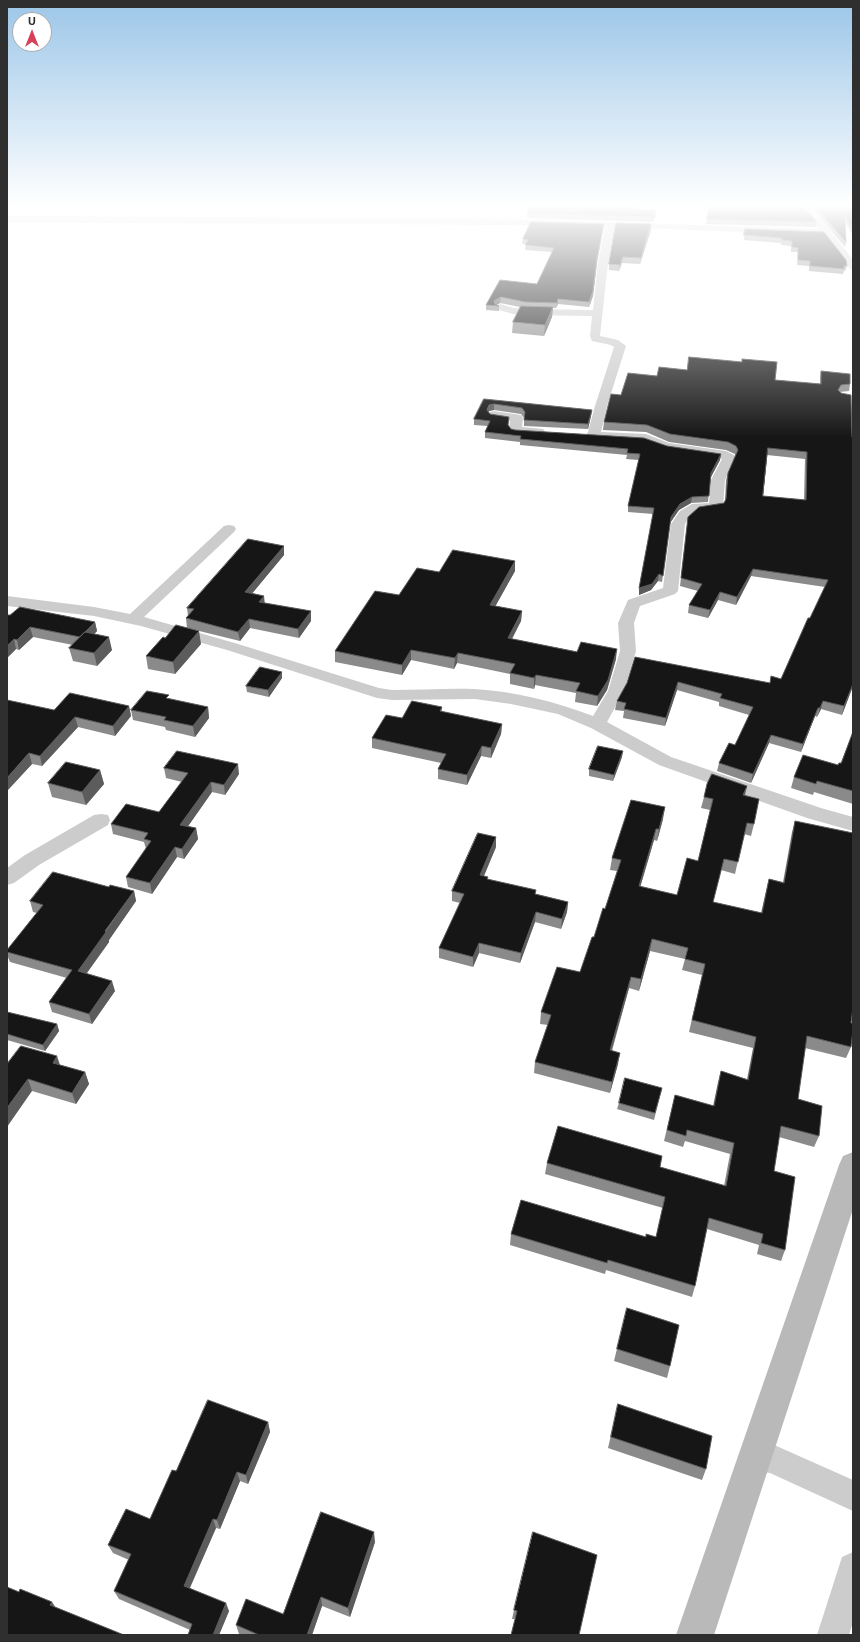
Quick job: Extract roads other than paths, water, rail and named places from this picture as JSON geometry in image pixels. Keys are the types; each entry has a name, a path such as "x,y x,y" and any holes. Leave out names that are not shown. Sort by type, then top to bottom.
{"main road":[{"path":"695,1635 764,1458 853,1165"}],"street":[{"path":"594,435 601,406 620,346 614,342 596,340 601,284"},
{"path":"500,307 513,311 525,312 598,313"},
{"path":"494,415 517,418 515,430 552,433"},
{"path":"580,434 646,438 666,446 721,454 729,458 718,480 716,507 697,507 685,514 678,524 670,591 633,603 626,623 628,651 616,691 597,724"},
{"path":"133,619 229,529"},
{"path":"7,600 104,613 133,619 208,640 377,693 398,695 475,694 564,710 597,724 665,761 814,813 853,824"},
{"path":"7,878 32,860 101,820"},
{"path":"764,1458 853,1496"},
{"path":"833,1635 853,1568"}]}
